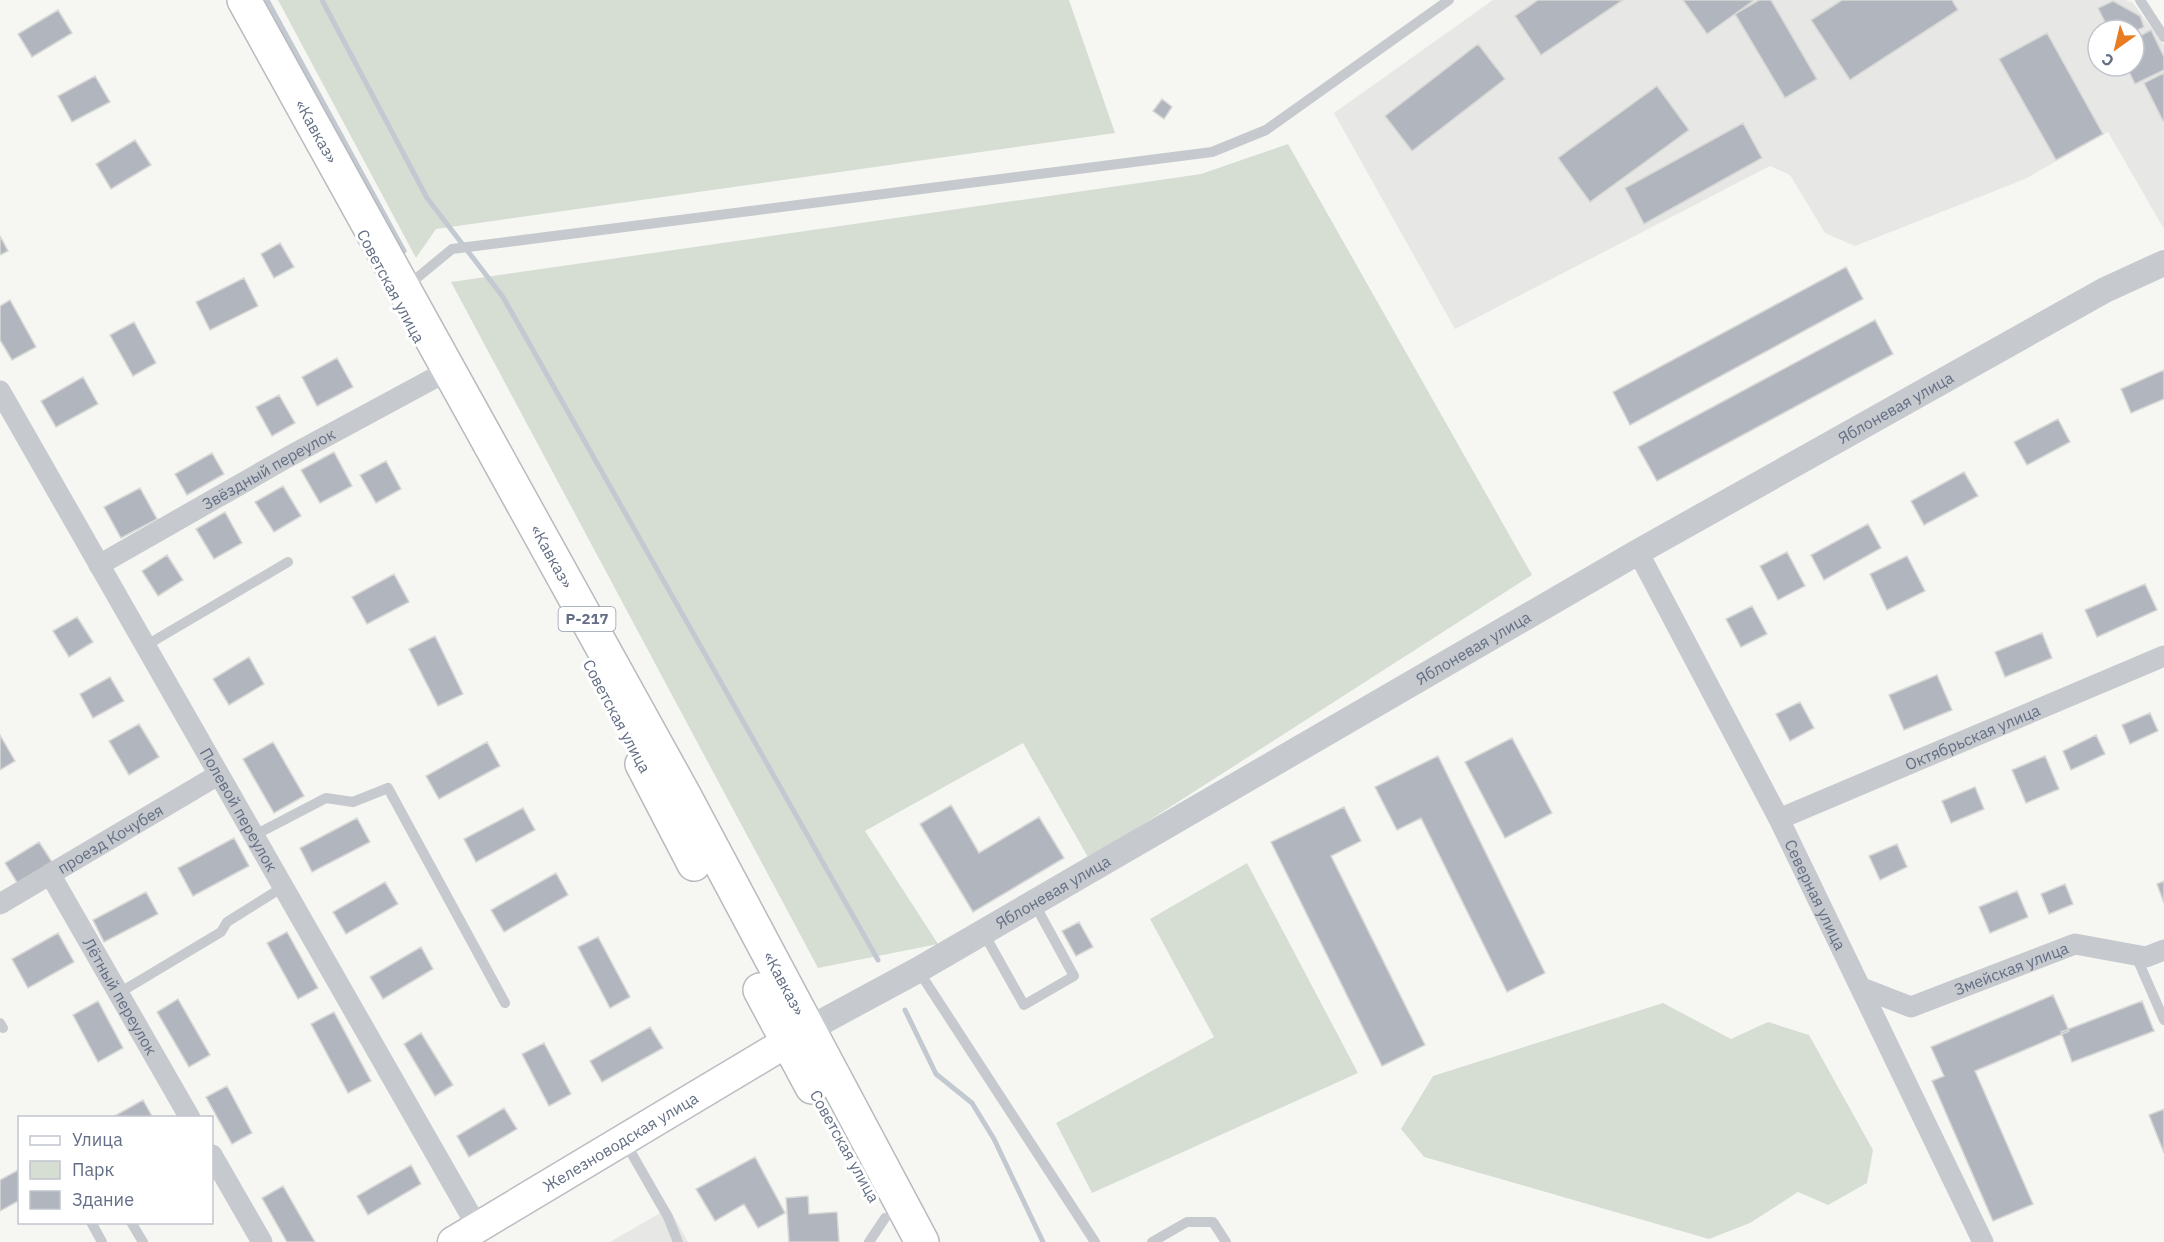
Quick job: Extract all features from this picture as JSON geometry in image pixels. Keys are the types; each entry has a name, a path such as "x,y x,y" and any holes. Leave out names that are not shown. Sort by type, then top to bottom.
{"highway":[{"name":"Советская улица","path":"234,0 400,291 438,376 797,1036 884,1234"},
{"name":"«Кавказ»","path":"244,0 400,291 683,793 797,1036 922,1242"}],"main road":[{"name":"Железноводская улица","path":"465,1235 797,1036"}],"street":[{"name":"Яблоневая улица","path":"797,1036 918,970 1638,552 2105,290 2164,263"},
{"name":"Звёздный переулок","path":"99,565 288,457 438,376"},
{"name":"Полевой переулок","path":"0,391 283,887 465,1235"},
{"name":"Северная улица","path":"1638,552 1779,819 1983,1242"},
{"name":"Октябрьская улица","path":"1779,819 2164,656"},
{"name":"проезд Кочубея","path":"0,904 218,775"},
{"name":"Лётный переулок","path":"50,874 189,1116"},
{"name":"Змейская улица","path":"1862,988 1911,1007 2075,944 2146,957 2164,950"},
{"path":"213,1157 262,1242"}],"lane":[{"path":"400,291 452,249 1212,152 1266,130 1449,0"},
{"path":"2140,0 2164,37"},
{"path":"145,646 288,562"},
{"path":"253,836 326,798 353,802 388,788 506,1003"},
{"path":"119,993 221,932 227,922 283,887"},
{"path":"983,932 1024,1005 1074,976 1034,903"},
{"path":"2136,956 2164,1020"},
{"path":"918,970 1095,1242"},
{"path":"625,1141 669,1217 678,1242"},
{"path":"1152,1242 1186,1222 1213,1222 1226,1242"},
{"path":"92,1224 102,1242"},
{"path":"132,1224 143,1242"}],"shaded area":[{"path":"1493,0 2126,0 2133,3 2144,18 2086,18 2086,78 2146,78 2146,21 2164,45 2164,229 2108,132 2025,179 1855,246 1825,233 1790,175 1770,166 1455,329 1334,113"},
{"path":"669,1208 688,1242 610,1242"}],"green space":[{"path":"278,0 1069,0 1115,133 436,229 416,258"},
{"path":"1288,144 1532,575 1089,859 1023,743 865,831 938,944 818,968 451,282 1201,174"},
{"path":"1247,863 1358,1073 1092,1193 1056,1123 1214,1037 1150,919"},
{"path":"1663,1003 1731,1039 1768,1022 1809,1035 1873,1150 1867,1183 1828,1205 1798,1192 1750,1223 1709,1239 1424,1157 1401,1129 1433,1076"}],"building":[{"path":"1538,0 1623,0 1541,55 1515,16"},
{"path":"1683,0 1752,0 1753,1 1707,34"},
{"path":"1759,0 1771,0 1817,79 1785,98 1735,14"},
{"path":"1842,0 1952,0 1958,10 1850,80 1811,20"},
{"path":"2113,1 2141,18 2103,18 2098,8"},
{"path":"58,10 72,33 32,57 18,34"},
{"path":"2151,30 2164,57 2164,70 2135,84 2132,78 2146,78 2146,33"},
{"path":"2047,33 2103,134 2056,160 1999,59"},
{"path":"1478,44 1505,79 1412,151 1385,116"},
{"path":"2164,73 2164,120 2163,121 2144,83"},
{"path":"95,76 110,102 72,122 58,96"},
{"path":"1657,86 1689,130 1590,202 1558,158"},
{"path":"1162,99 1172,107 1164,119 1153,111"},
{"path":"1743,123 1762,158 1644,224 1625,188"},
{"path":"135,140 151,165 111,189 96,164"},
{"path":"0,236 8,251 0,255"},
{"path":"280,243 294,267 274,278 261,254"},
{"path":"1846,267 1863,299 1630,425 1613,392"},
{"path":"244,278 258,306 210,330 196,302"},
{"path":"10,300 36,347 12,360 0,340 0,306"},
{"path":"1875,320 1893,354 1657,481 1638,447"},
{"path":"134,322 156,363 133,376 110,335"},
{"path":"337,358 353,387 317,406 302,377"},
{"path":"2164,370 2164,399 2131,413 2121,389"},
{"path":"83,377 98,404 56,427 41,401"},
{"path":"279,395 295,423 272,436 256,407"},
{"path":"2058,419 2070,442 2027,465 2014,442"},
{"path":"334,452 352,486 320,503 301,470"},
{"path":"212,453 224,474 187,495 175,474"},
{"path":"386,461 401,489 376,503 360,475"},
{"path":"1964,472 1978,496 1924,525 1911,501"},
{"path":"283,486 301,516 274,532 255,502"},
{"path":"140,488 157,519 121,538 104,507"},
{"path":"225,512 242,543 214,559 196,529"},
{"path":"1868,524 1881,548 1824,580 1811,555"},
{"path":"1787,552 1805,586 1778,600 1760,566"},
{"path":"167,555 183,580 158,596 142,571"},
{"path":"1907,556 1925,591 1887,610 1870,574"},
{"path":"394,574 409,602 367,624 352,597"},
{"path":"2145,584 2157,610 2097,637 2085,610"},
{"path":"1752,606 1767,634 1741,647 1726,619"},
{"path":"77,617 93,642 69,657 53,631"},
{"path":"2042,633 2052,658 2005,677 1995,652"},
{"path":"435,636 463,694 438,706 409,649"},
{"path":"249,657 264,684 229,705 213,679"},
{"path":"1937,675 1952,710 1904,730 1889,695"},
{"path":"110,677 124,701 93,718 80,694"},
{"path":"1800,702 1814,728 1790,741 1776,714"},
{"path":"2150,713 2158,731 2130,744 2122,725"},
{"path":"139,724 159,757 129,775 109,741"},
{"path":"0,735 15,761 0,770"},
{"path":"2096,735 2105,754 2071,770 2063,751"},
{"path":"1512,738 1552,813 1505,838 1465,762"},
{"path":"273,742 304,796 274,813 243,759"},
{"path":"487,742 500,766 439,799 426,776"},
{"path":"1438,756 1545,973 1507,992 1421,818 1397,830 1375,787"},
{"path":"2045,756 2059,789 2026,803 2012,770"},
{"path":"1975,787 1984,809 1951,823 1942,801"},
{"path":"951,805 979,853 1039,817 1064,858 973,912 920,824"},
{"path":"1344,807 1361,841 1331,856 1425,1045 1382,1066 1271,842"},
{"path":"523,808 535,830 476,862 464,839"},
{"path":"357,818 370,842 312,872 300,848"},
{"path":"234,838 249,866 193,896 178,868"},
{"path":"39,842 52,862 18,884 5,863"},
{"path":"1897,844 1907,867 1880,880 1869,856"},
{"path":"556,873 568,895 504,932 491,910"},
{"path":"2164,881 2164,903 2157,884"},
{"path":"385,882 398,904 346,934 333,912"},
{"path":"2065,884 2073,904 2049,914 2041,894"},
{"path":"2017,891 2028,917 1990,933 1979,907"},
{"path":"146,892 158,914 104,942 93,920"},
{"path":"1079,922 1093,947 1076,956 1062,931"},
{"path":"287,932 318,988 298,999 267,943"},
{"path":"58,933 74,962 28,988 12,959"},
{"path":"598,937 630,997 610,1008 578,947"},
{"path":"421,947 433,969 383,999 370,977"},
{"path":"2053,995 2069,1031 1975,1071 2033,1204 1993,1221 1932,1081 1944,1076 1931,1047"},
{"path":"178,999 210,1055 189,1067 157,1012"},
{"path":"98,1001 123,1048 98,1062 73,1015"},
{"path":"2142,1001 2154,1031 2072,1062 2061,1032"},
{"path":"334,1012 371,1081 348,1093 311,1024"},
{"path":"650,1027 663,1048 602,1082 590,1061"},
{"path":"421,1033 453,1085 435,1096 404,1044"},
{"path":"544,1043 571,1094 549,1106 522,1054"},
{"path":"227,1086 252,1133 232,1144 206,1097"},
{"path":"143,1100 152,1116 115,1116"},
{"path":"504,1108 517,1129 469,1157 457,1136"},
{"path":"2164,1109 2164,1153 2149,1115"},
{"path":"755,1157 785,1213 758,1228 744,1204 715,1221 696,1189"},
{"path":"411,1165 421,1184 368,1215 357,1196"},
{"path":"18,1170 18,1201 0,1211 0,1180"},
{"path":"283,1186 315,1242 287,1242 262,1198"},
{"path":"808,1196 809,1214 837,1212 839,1242 789,1242 786,1198"}],"waterway":[{"path":"267,0 404,251"},
{"path":"322,0 427,198 503,297 878,960"},
{"path":"905,1010 936,1074 972,1103 994,1139 1043,1242"}]}
